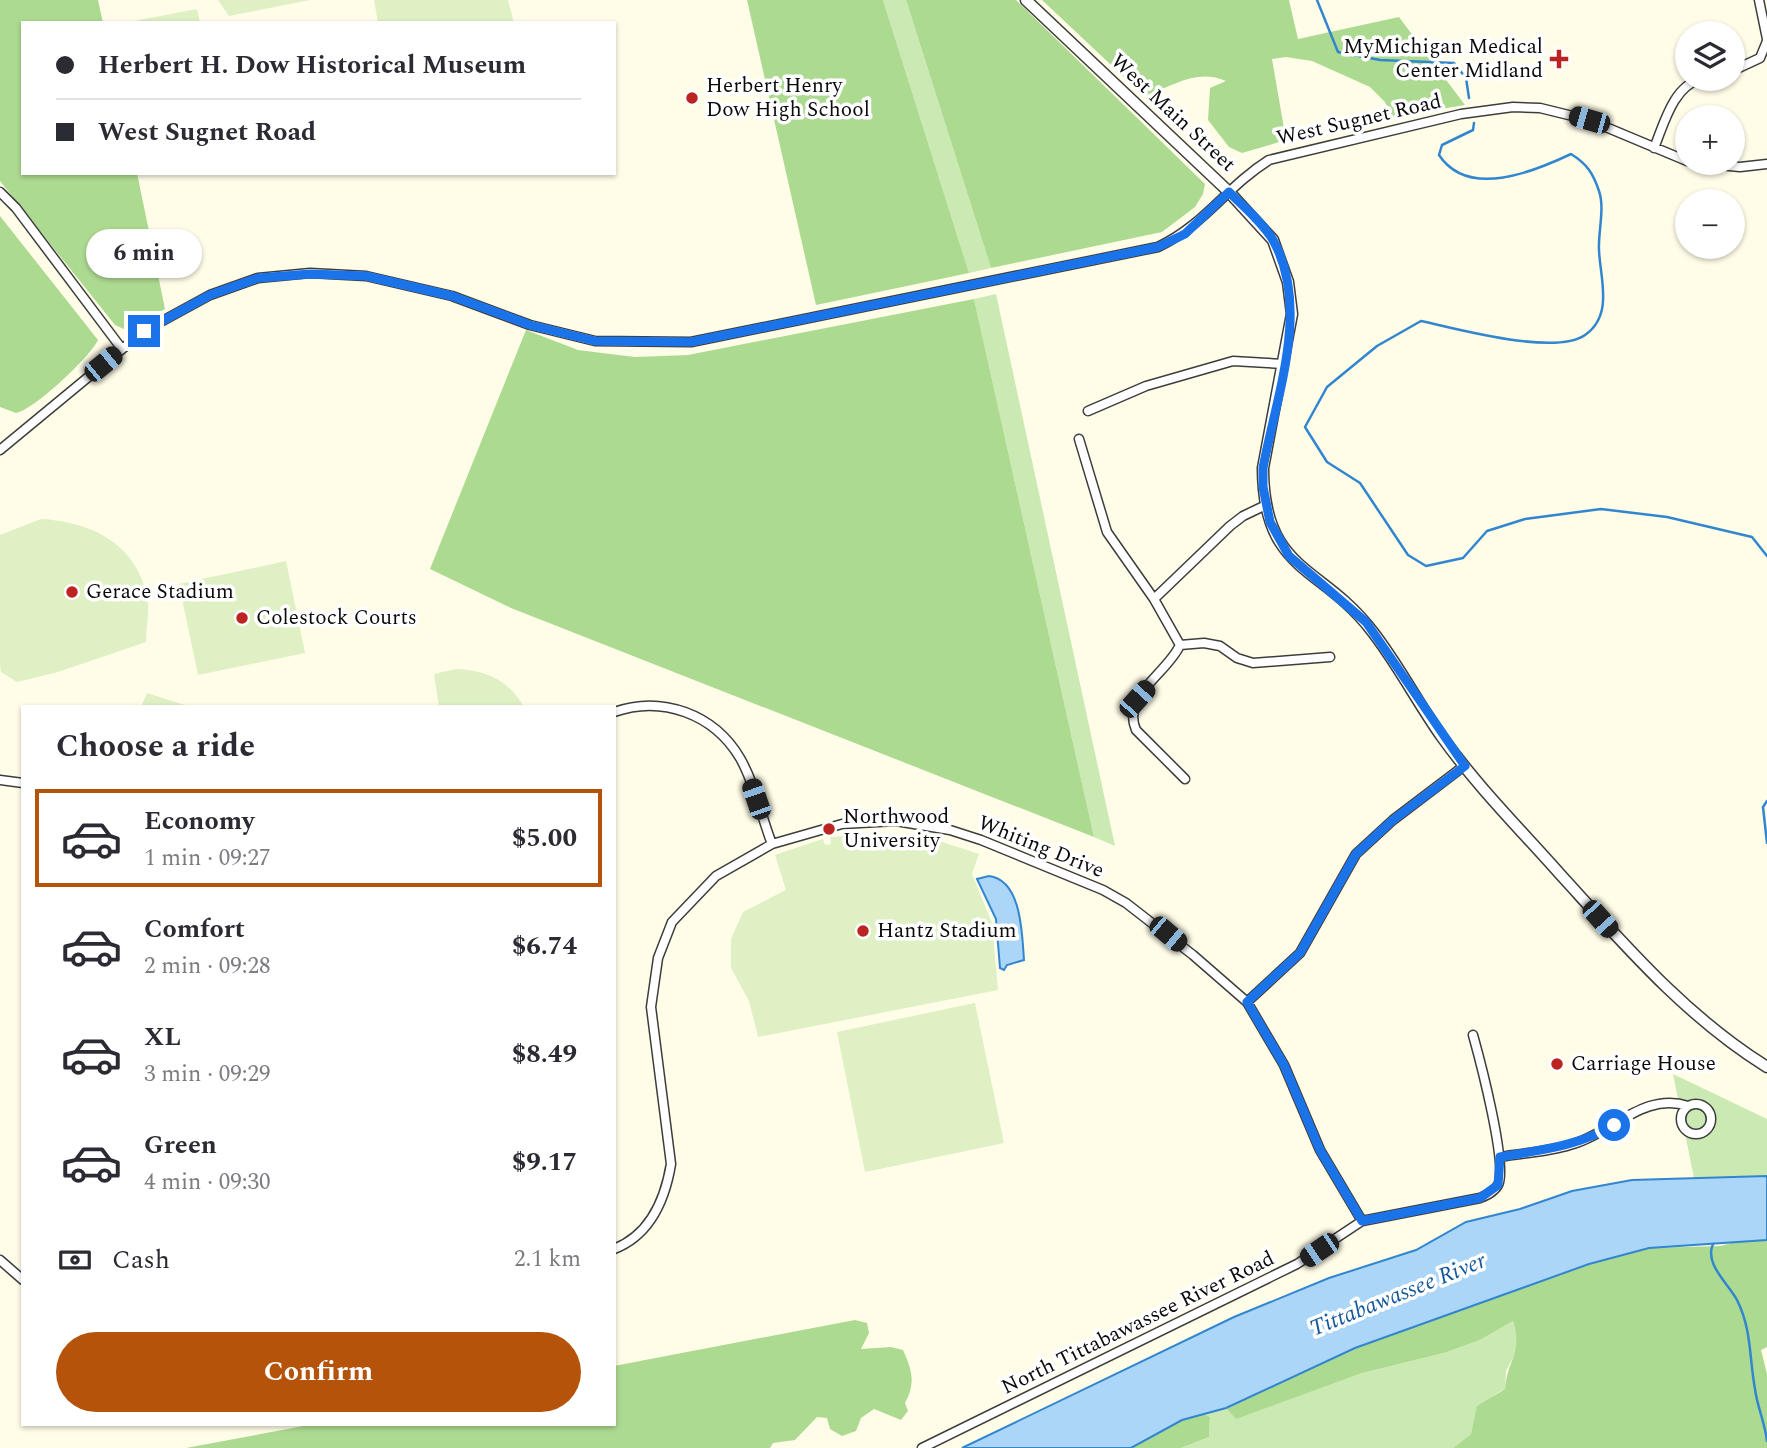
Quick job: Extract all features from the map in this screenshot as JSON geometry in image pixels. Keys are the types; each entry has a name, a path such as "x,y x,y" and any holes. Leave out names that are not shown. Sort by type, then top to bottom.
{"street":[{"name":"West Main Street","path":"1026,0 1265,228 1284,267 1292,314 1263,468 1266,505 1277,537 1289,556 1366,622 1432,723 1465,766 1641,963 1696,1013 1767,1067"},
{"path":"1745,65 1760,58 1767,40 1759,0"},
{"path":"1654,148 1680,91"},
{"name":"West Sugnet Road","path":"0,450 122,349 167,316 210,295 258,278 310,274 366,276 439,293 530,325 595,341 691,342 1158,247 1185,234 1249,172 1269,160 1489,109 1513,107 1560,112 1616,131 1675,156"},
{"path":"1745,166 1767,164"},
{"path":"0,192 16,208 122,349"},
{"path":"1088,411 1146,386 1233,361 1283,364"},
{"path":"1079,439 1107,532 1154,599 1180,645"},
{"path":"1154,599 1230,526 1266,505"},
{"path":"1180,645 1204,643 1220,646 1237,658 1253,663 1330,657"},
{"path":"1180,645 1175,656 1137,699 1132,719 1136,730 1185,779"},
{"path":"616,712 640,706 665,706 695,715 713,729 739,757 772,844"},
{"path":"1247,1002 1300,953 1356,854 1393,820 1465,766"},
{"path":"0,780 21,783"},
{"name":"Whiting Drive","path":"616,1248 637,1236 657,1210 667,1190 671,1164 651,1007 654,975 672,922 701,889 734,863 772,844 818,828 869,821 923,824 971,836 1079,879 1126,903 1247,1002 1284,1065 1320,1150 1362,1221"},
{"path":"1474,1035 1500,1157 1568,1146 1593,1138 1653,1103 1673,1101 1689,1106"},
{"name":"North Tittabawassee River Road","path":"922,1448 1297,1264 1362,1221 1480,1198 1498,1185 1500,1157"},
{"path":"0,1260 21,1278"}],"green space":[{"path":"0,0 98,0 103,21 21,21 21,175 137,175 165,309 128,331 115,325 0,181"},
{"path":"218,0 310,0 229,16"},
{"path":"374,0 508,0 513,21 378,21"},
{"path":"747,0 883,0 969,273 816,305"},
{"path":"883,0 906,0 991,268 969,273"},
{"path":"906,0 1016,0 1205,184 1203,194 1195,207 1162,232 991,268"},
{"path":"1042,0 1289,0 1298,39 1399,17 1465,105 1392,117 1385,102 1370,87 1312,61 1286,57 1272,59 1286,140 1242,153 1229,147 1208,120 1210,88 1226,81 1194,78 1144,96"},
{"path":"197,9 200,21 134,21"},
{"path":"0,216 98,340 61,382 35,403 16,413 0,407"},
{"path":"996,294 1115,846 1094,837 974,299"},
{"path":"974,299 1094,837 511,608 430,569 526,330 578,350 635,357 688,355"},
{"name":"Gerace Stadium","path":"41,519 79,525 111,540 124,552 143,583 148,603 146,642 58,672 17,682 1,672 0,664 0,535"},
{"name":"Colestock Courts","path":"286,561 305,653 198,675 179,584"},
{"path":"456,669 486,674 504,683 523,705 439,705 434,674"},
{"path":"147,693 185,705 142,705"},
{"name":"Hantz Stadium","path":"874,834 930,838 979,854 972,874 992,923 998,990 758,1037 749,1001 731,968 731,939 743,912 786,890 775,855 823,839 825,845 831,844 830,837"},
{"path":"975,1003 1004,1143 865,1172 837,1032"},
{"path":"1673,1074 1767,1119 1767,1176 1694,1178"},
{"path":"1741,1240 1767,1240 1767,1347 1761,1350 1767,1374 1767,1448 1453,1448 1471,1434 1477,1406 1505,1389 1516,1349 1513,1321 1480,1340 1444,1353 1362,1373 1236,1419 1226,1408 1355,1348 1589,1264 1649,1248 1721,1246"},
{"path":"855,1320 867,1323 869,1333 861,1349 891,1347 903,1350 912,1383 905,1403 908,1411 901,1420 874,1409 861,1418 856,1431 842,1436 830,1429 827,1418 817,1417 795,1440 773,1443 770,1448 186,1448 304,1426 616,1426 616,1366"},
{"path":"1513,1321 1519,1346 1506,1371 1505,1389 1487,1402 1478,1414 1471,1434 1453,1448 1181,1448 1209,1437 1210,1417 1204,1414 1226,1408 1236,1418 1362,1373 1444,1353 1480,1340"},
{"path":"1204,1414 1210,1417 1209,1437 1181,1448 1131,1448 1182,1420"}],"water":[{"path":"989,876 1008,887 1021,923 1024,960 1007,965 1004,970 1000,968 996,919 977,879"},
{"name":"Tittabawassee River","path":"1767,1176 1767,1240 1649,1248 1589,1264 1355,1348 1226,1408 1182,1420 1131,1448 962,1448 1234,1317 1329,1278 1416,1250 1466,1222 1520,1209 1572,1191 1632,1180"}],"waterway":[{"path":"1317,0 1338,52 1380,60 1454,63 1466,78 1469,98"},
{"path":"1474,123 1473,130 1442,145 1439,155 1451,168 1467,176 1502,178 1538,168 1571,154 1592,174 1601,205 1599,250 1603,296 1600,317 1585,335 1571,341 1552,343 1505,339 1421,321 1377,346 1327,387 1305,427 1327,462 1360,483 1408,555 1426,566 1463,558 1487,531 1525,519 1601,509 1667,517 1752,537 1767,556"},
{"path":"1767,801 1763,807 1767,843"},
{"path":"1713,1244 1711,1251 1714,1266 1742,1311 1756,1395 1767,1441"}],"place":[{"name":"MyMichigan Medical Center Midland","path":"1559,59"},
{"name":"Herbert Henry Dow High School","path":"692,98"},
{"name":"Gerace Stadium","path":"72,592"},
{"name":"Colestock Courts","path":"242,618"},
{"name":"Northwood University","path":"829,829"},
{"name":"Hantz Stadium","path":"863,931"},
{"name":"Carriage House","path":"1557,1064"}],"route":[{"path":"144,331 167,316 210,295 258,278 310,274 366,276 452,296 530,325 595,341 691,342 1002,281 1158,247 1185,234 1229,192 1265,228 1273,240 1284,267 1290,296 1290,331 1263,468 1263,487 1270,522 1289,556 1303,571 1366,622 1443,739 1465,766 1411,805 1356,854 1332,892 1300,953 1247,1002 1284,1065 1320,1150 1362,1221 1480,1198 1490,1194 1498,1185 1500,1157 1568,1146 1593,1138 1614,1125"}]}
